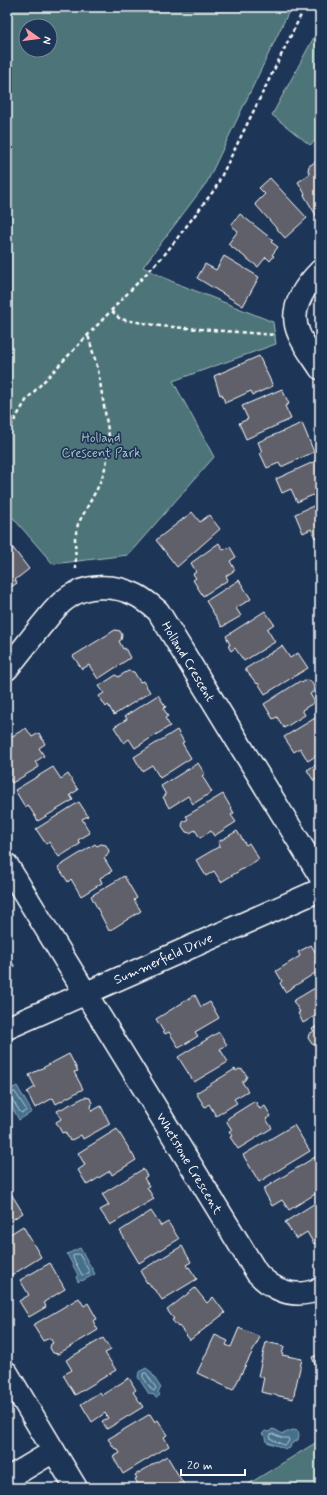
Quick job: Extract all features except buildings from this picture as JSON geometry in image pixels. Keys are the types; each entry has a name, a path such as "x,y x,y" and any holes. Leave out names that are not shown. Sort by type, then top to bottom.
{"street":[{"path":"320,271 308,283 300,298 296,314 296,324 299,334 320,368"},
{"name":"Holland Crescent","path":"7,669 66,598 82,590 96,587 109,587 135,595 158,611 320,876"},
{"path":"7,865 86,992"},
{"name":"Summerfield Drive","path":"7,1028 320,890"},
{"name":"Whetstone Crescent","path":"86,992 257,1273 276,1289 288,1293 312,1292 320,1289"},
{"path":"7,1373 76,1488"},
{"path":"7,1479 54,1451"}],"path":[{"path":"7,433 27,399 112,311 164,254 215,190 305,7"},
{"path":"112,311 120,319 160,326 280,335"},
{"path":"82,590 76,568 75,538 78,524 102,478 110,442 98,370 88,336"}],"green space":[{"name":"Holland Crescent Park","path":"7,7 291,7 207,182 143,267 171,281 273,322 276,344 173,381 214,457 128,555 53,564 7,511"},
{"path":"320,26 320,137 310,145 272,115"},
{"path":"320,1440 320,1488 242,1488"}],"water":[{"path":"17,1086 32,1112 19,1120 7,1098 7,1091"},
{"path":"80,1248 95,1274 78,1282 76,1277 78,1275 67,1254"},
{"path":"146,1368 150,1371 161,1388 158,1392 160,1395 156,1398 154,1395 149,1394 138,1377 139,1372"},
{"path":"272,1429 282,1434 293,1430 298,1431 298,1440 291,1444 290,1448 286,1449 267,1442 266,1437 262,1434 265,1431 269,1432"}]}
